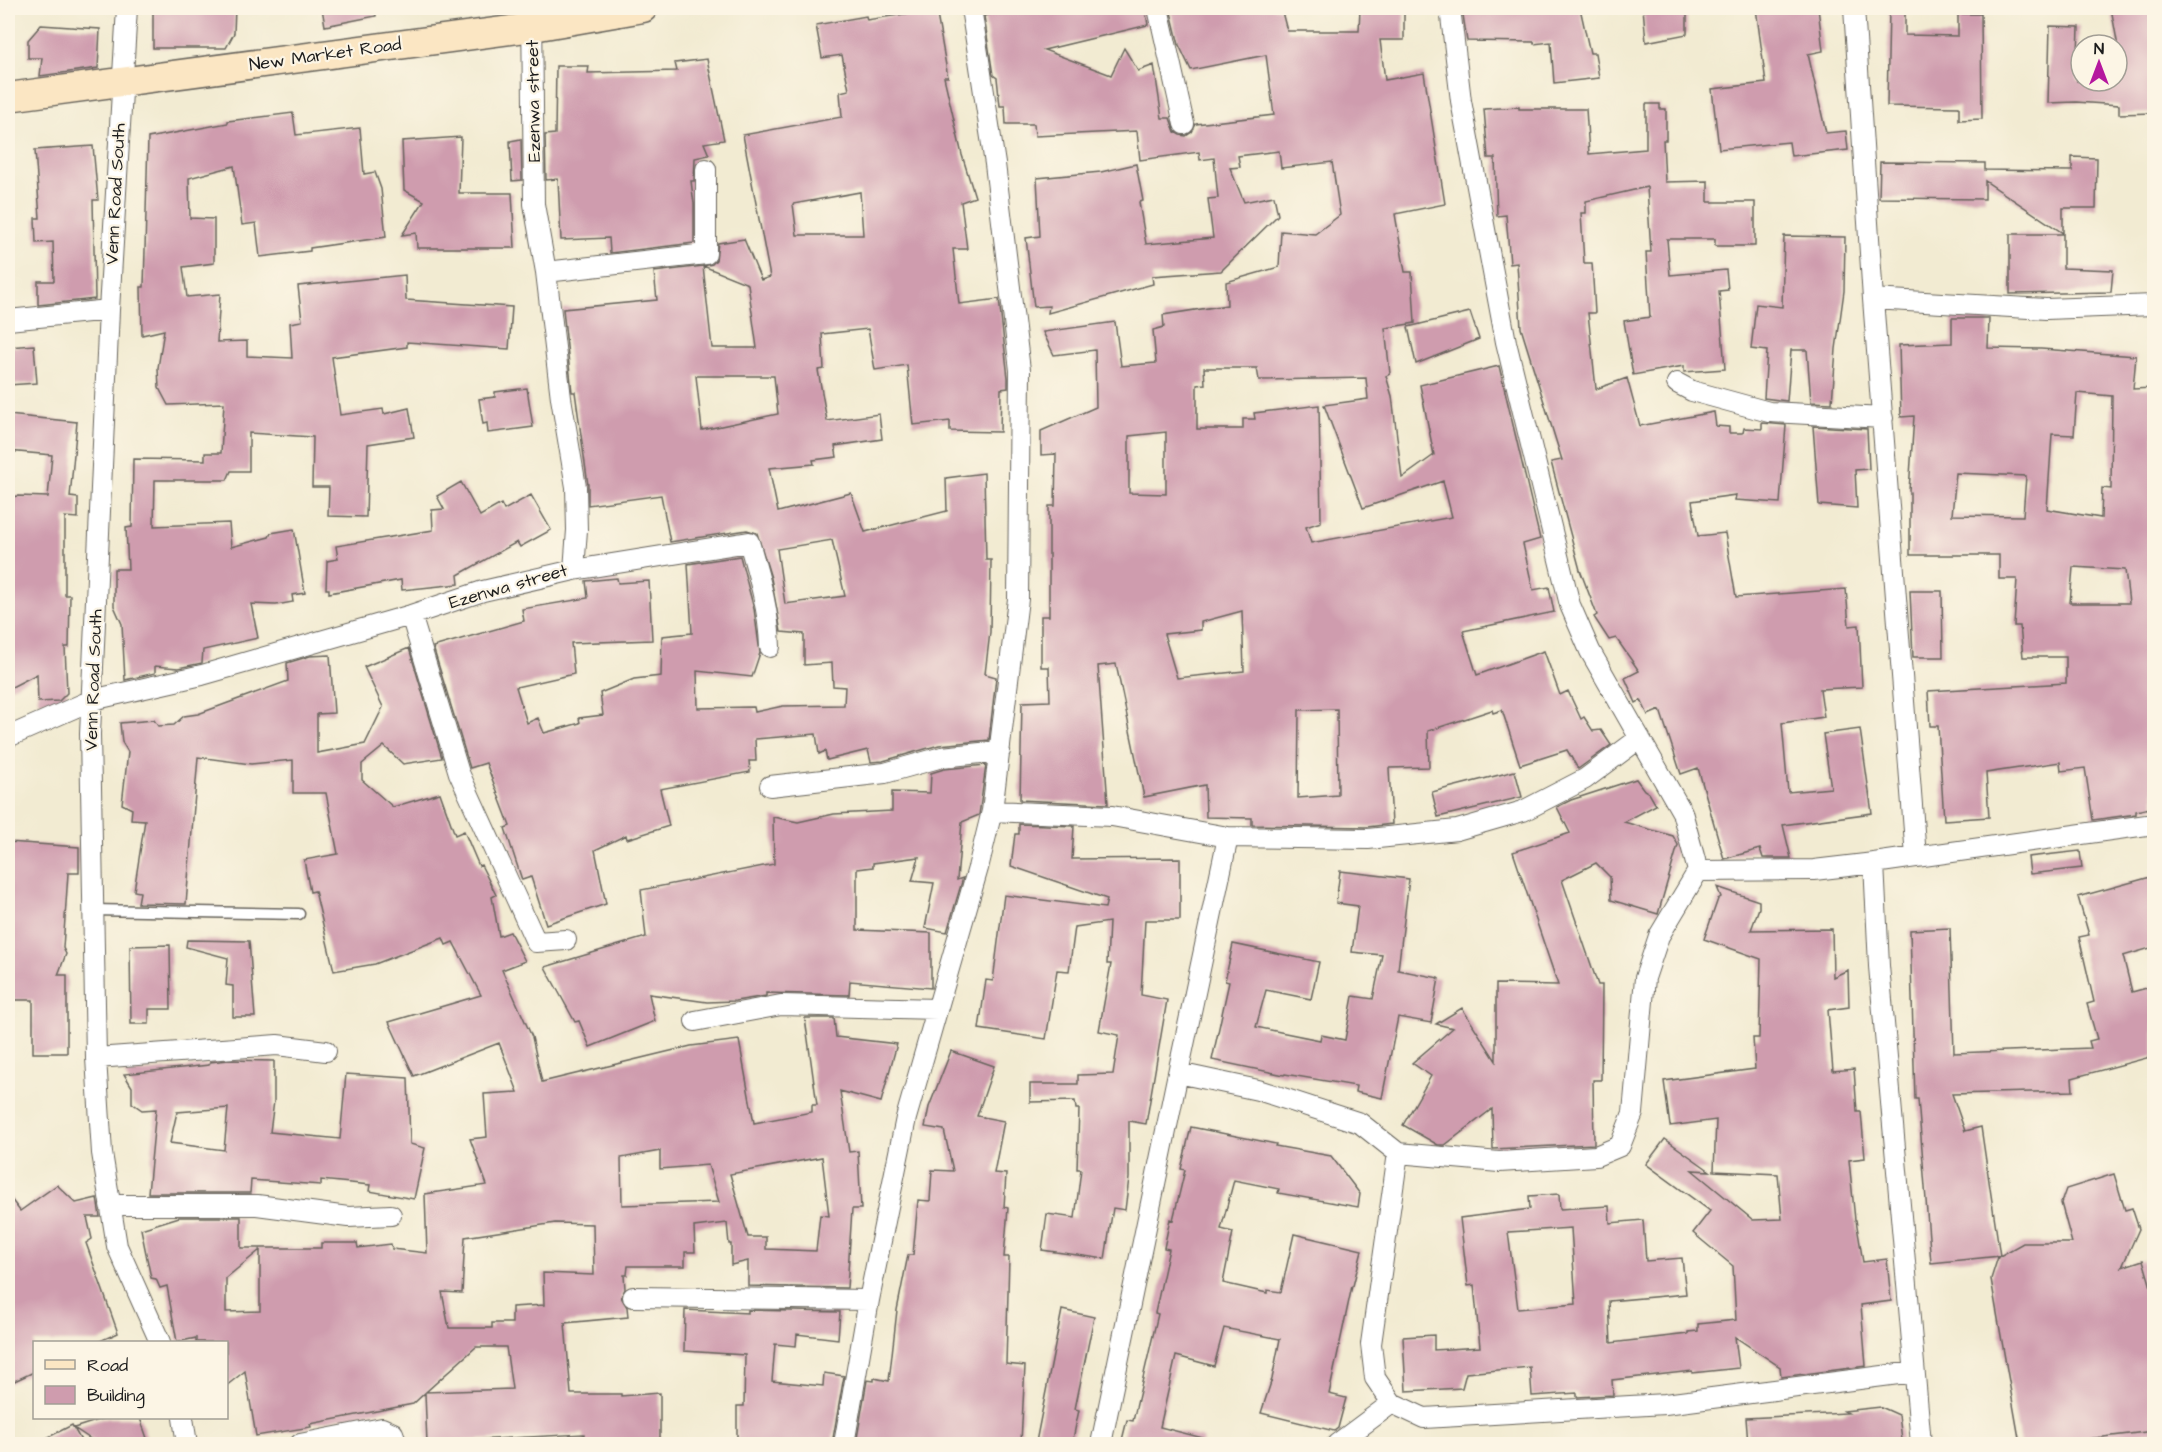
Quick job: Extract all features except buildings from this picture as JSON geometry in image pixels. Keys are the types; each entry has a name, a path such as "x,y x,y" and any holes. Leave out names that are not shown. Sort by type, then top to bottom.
{"street":[{"name":"Venn Road South","path":"127,8 109,310 90,735 96,1058 102,1153 117,1246 160,1341"},
{"name":"New Market Road","path":"8,98 532,17 643,8"},
{"path":"844,1444 869,1300 906,1118 992,811 1018,599 1020,370 995,164 971,8"},
{"path":"1158,8 1184,124"},
{"path":"1178,1073 1258,1090 1360,1123 1398,1153 1498,1162 1596,1156 1620,1146 1633,1113 1645,978 1659,936 1698,871 1682,812 1590,651 1570,604 1506,342 1461,101 1450,8"},
{"path":"1854,8 1873,299 1916,857"},
{"name":"Ezenwa street","path":"8,737 92,700 202,675 411,615 483,591 574,570 577,530 576,487 561,398 546,272 534,204 532,17"},
{"path":"546,272 706,254 706,170"},
{"path":"1873,299 2046,309 2154,305"},
{"path":"8,320 109,310"},
{"path":"1677,383 1692,391 1769,412 1882,418"},
{"path":"574,570 749,542 763,589 770,627 770,647"},
{"path":"411,615 459,773 536,942 566,940"},
{"path":"992,811 1112,816 1228,837 1368,840 1457,830 1523,811 1585,778 1640,738"},
{"path":"770,786 885,773 942,757 1000,751"},
{"path":"1698,871 1814,870 2154,824"},
{"path":"1101,1444 1228,837"},
{"path":"1874,863 1879,966 1921,1444"},
{"path":"695,1021 781,1005 937,1010"},
{"path":"96,1058 277,1045 326,1051"},
{"path":"1398,1153 1371,1344 1375,1378 1392,1403 1424,1418 1665,1404 1914,1372"},
{"path":"110,1205 257,1205 348,1217 391,1215"},
{"path":"633,1297 869,1300"},
{"path":"1337,1444 1392,1403"},
{"path":"183,1419 187,1444"},
{"path":"300,1444 382,1428 393,1434 397,1444"}],"lane":[{"path":"93,910 299,914"}]}
